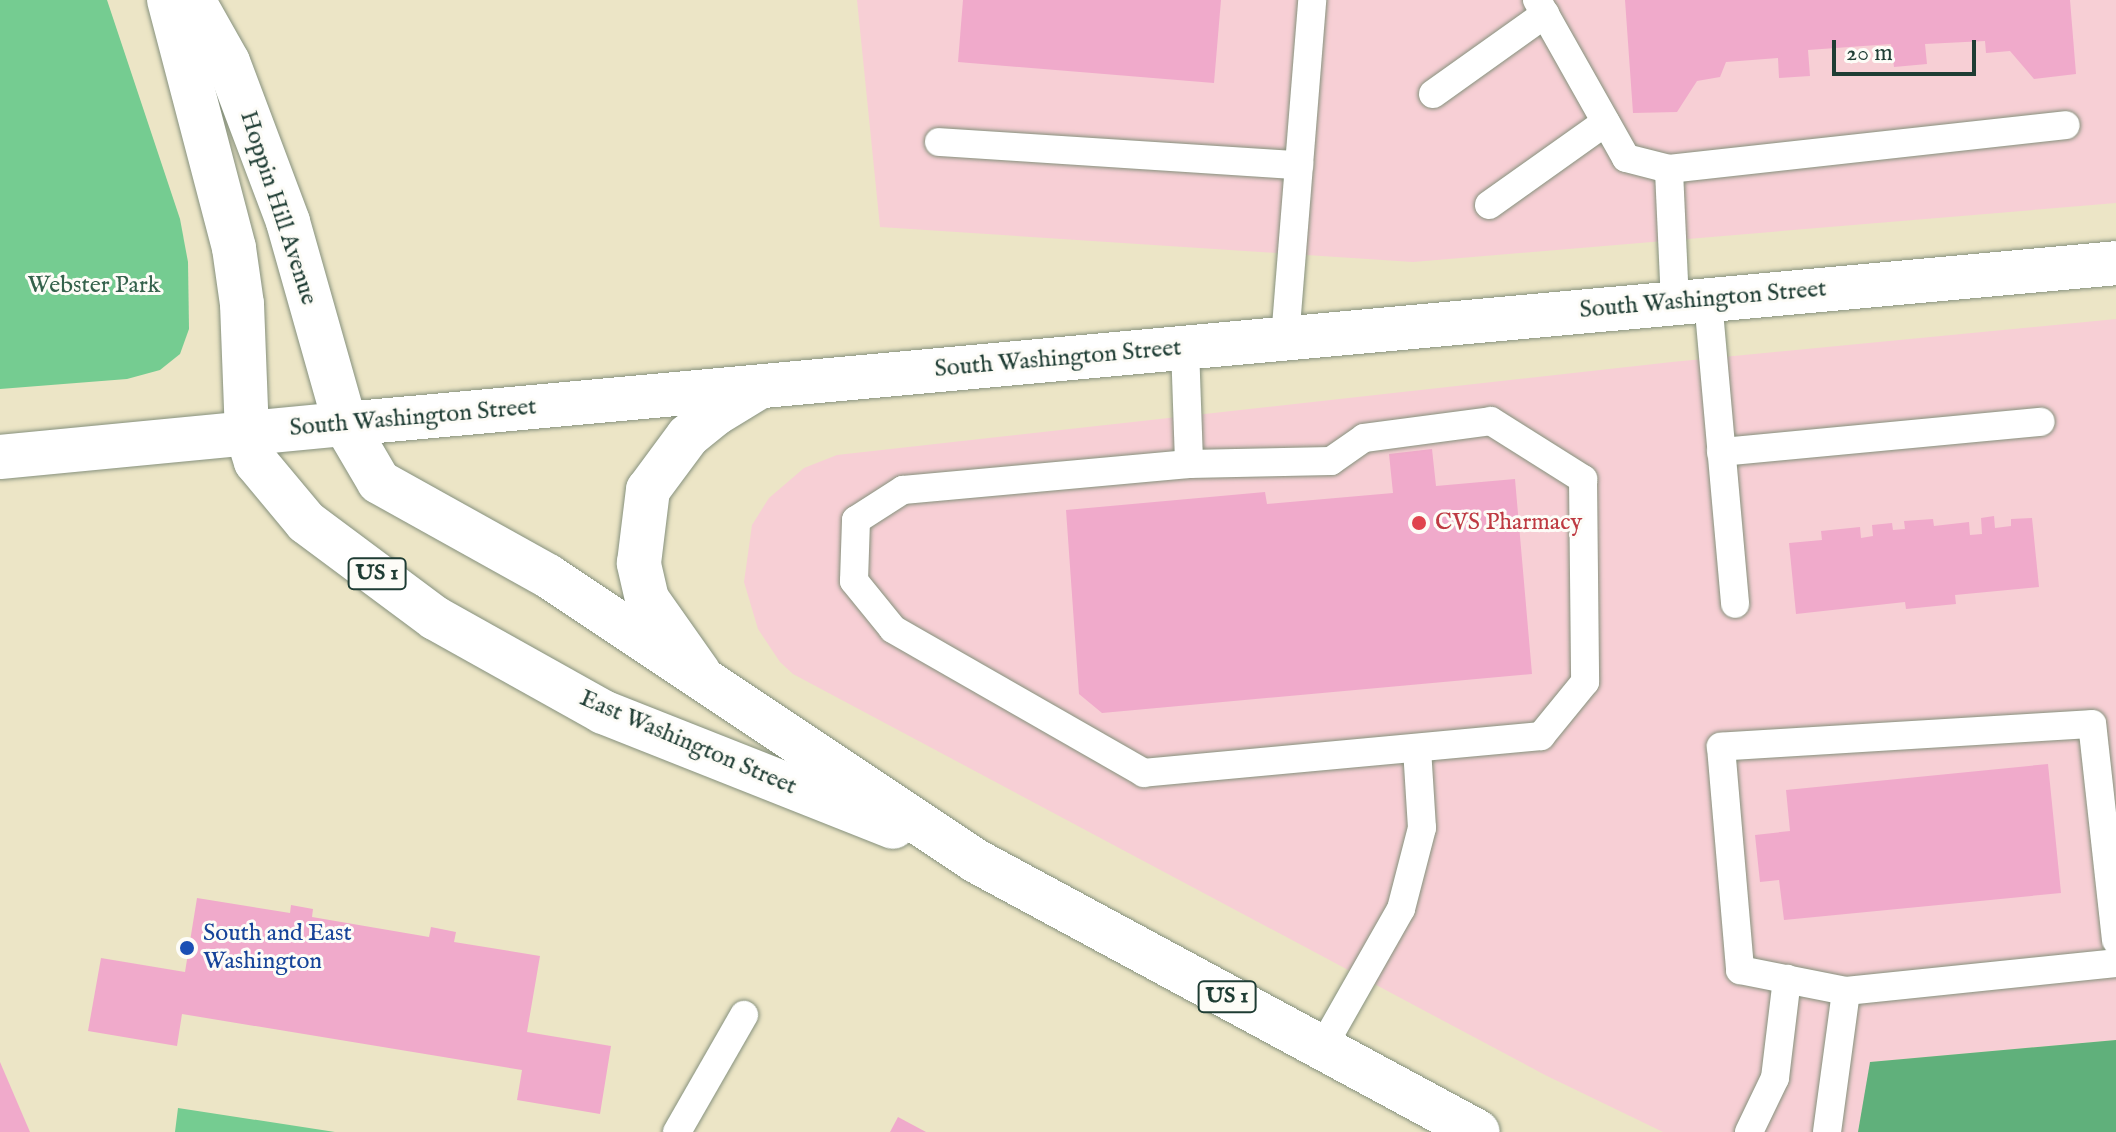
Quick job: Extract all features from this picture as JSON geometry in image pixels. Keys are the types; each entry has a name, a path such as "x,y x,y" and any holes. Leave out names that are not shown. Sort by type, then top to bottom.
{"main road":[{"name":"Hoppin Hill Avenue","path":"169,0 234,248 242,304 247,433"},
{"name":"Hoppin Hill Avenue","path":"193,0 228,62 288,222 345,424"},
{"name":"South Washington Street","path":"0,457 2116,263"},
{"path":"703,678 647,599 639,563 648,490 688,436 715,414 761,386"},
{"name":"East Washington Street","path":"345,424 379,482 548,576 976,861 1478,1132"},
{"name":"East Washington Street","path":"247,433 256,462 306,522 435,618 603,712 976,861"}],"lane":[{"path":"1285,339 1312,0"},
{"path":"1433,94 1541,7 1626,158 1669,169 2066,125"},
{"path":"1489,205 1606,122"},
{"path":"939,142 1299,165"},
{"path":"1669,169 1721,452 1735,604"},
{"path":"1185,347 1189,464"},
{"path":"1491,421 1583,479 1585,682 1541,736 1144,773 893,629 854,581 856,520 903,490 1189,464 1331,461 1364,438 1491,421"},
{"path":"1721,452 2041,422"},
{"path":"2116,940 2092,724 1721,747 1740,970 1846,991 2116,963"},
{"path":"1322,1048 1401,909 1422,828 1417,748"},
{"path":"1749,1132 1775,1078 1787,979"},
{"path":"1827,1132 1846,991"},
{"path":"677,1132 744,1015"}],"shaded area":[{"path":"857,0 2116,0 2116,203 1413,262 880,227"},
{"path":"2116,319 2116,1040 1871,1062 1858,1132 1663,1132 1545,1075 793,674 780,662 758,629 744,582 752,525 769,498 804,468 837,455 1672,362"}],"green space":[{"name":"Webster Park","path":"0,0 107,0 180,219 188,262 189,329 180,354 160,370 127,379 0,389"},
{"path":"2116,1040 2116,1132 1858,1132 1870,1062"},
{"path":"178,1108 335,1132 175,1132"}],"building":[{"path":"963,0 1221,0 1214,83 958,62"},
{"path":"1625,0 2070,0 2076,74 2034,79 2010,51 1986,53 1985,41 1925,44 1927,64 1894,67 1891,44 1808,50 1810,76 1779,78 1778,58 1726,62 1720,77 1697,81 1677,112 1633,113"},
{"name":"CVS Pharmacy","path":"1432,449 1436,486 1515,479 1532,674 1102,713 1079,694 1066,510 1265,492 1267,504 1393,493 1389,454"},
{"path":"1994,516 1995,528 2011,526 2011,519 2032,518 2039,587 1955,595 1956,604 1906,609 1905,602 1796,614 1789,543 1822,540 1821,531 1860,527 1861,538 1873,536 1872,525 1892,523 1893,530 1905,529 1904,521 1933,519 1934,526 1969,522 1970,535 1982,534 1981,518"},
{"path":"2048,764 2061,893 1784,920 1779,880 1760,882 1755,835 1790,831 1786,790"},
{"path":"197,898 290,913 291,905 313,909 312,917 429,937 431,927 456,932 454,942 540,956 527,1032 611,1046 600,1114 517,1100 522,1070 182,1014 177,1046 88,1031 101,958 185,972"},
{"path":"0,1062 30,1132 0,1132"},
{"path":"898,1117 926,1132 890,1132"}],"place":[{"name":"CVS Pharmacy","path":"1419,523"},
{"name":"South and East Washington","path":"187,948"}]}
